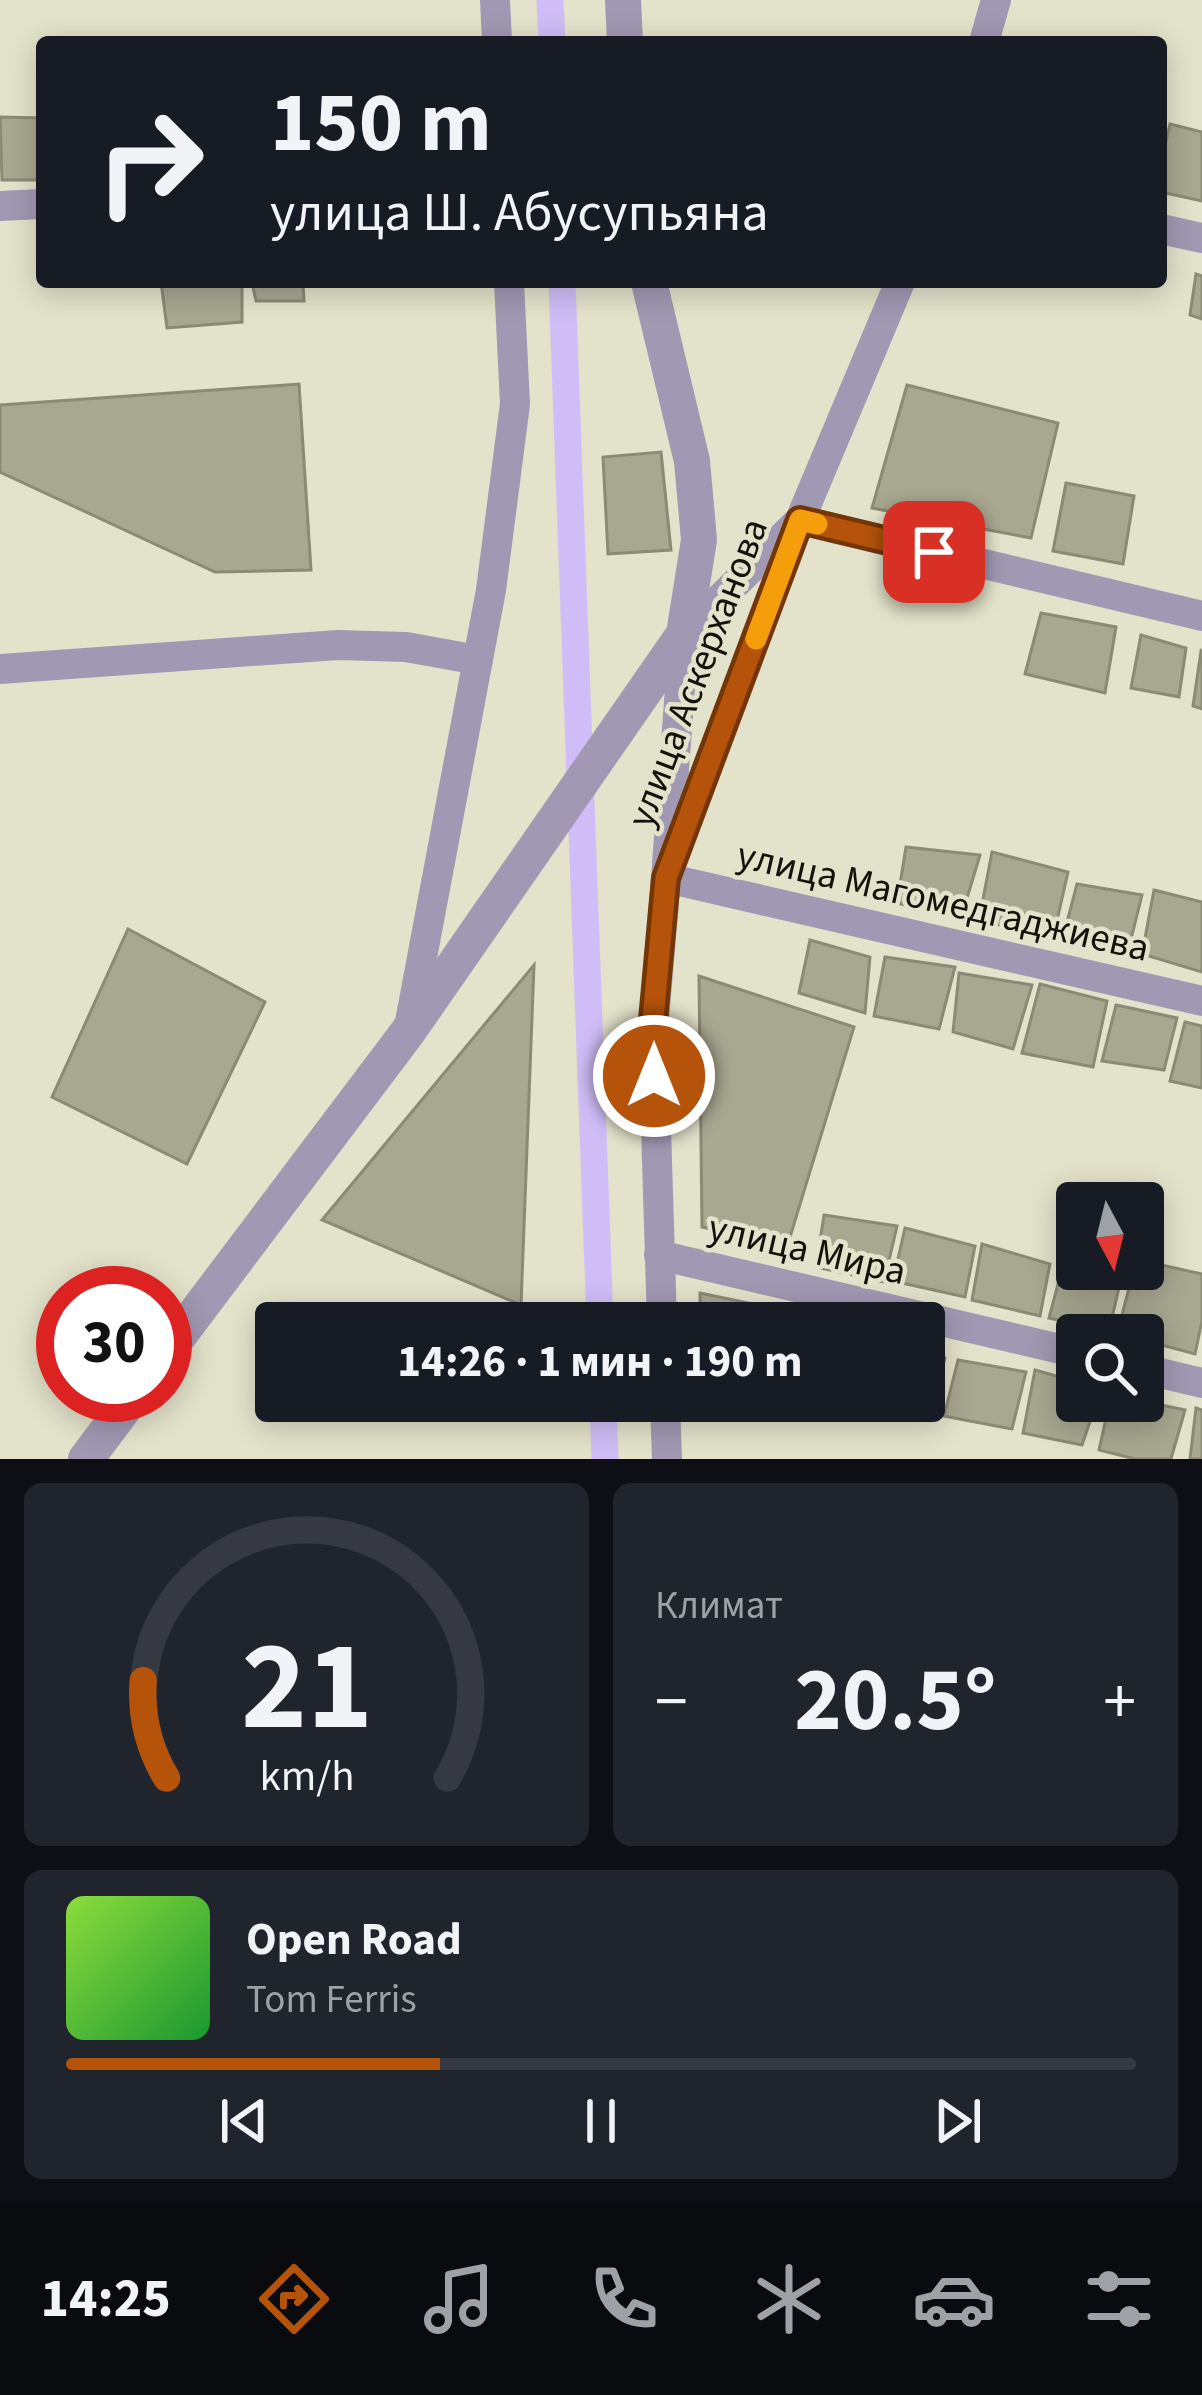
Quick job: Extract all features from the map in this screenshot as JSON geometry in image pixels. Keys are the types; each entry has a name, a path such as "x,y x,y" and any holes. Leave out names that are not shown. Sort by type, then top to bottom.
{"street":[{"path":"495,0 497,36"},
{"path":"623,0 625,36"},
{"path":"986,36 996,0"},
{"path":"0,206 36,204"},
{"path":"1167,230 1202,238"},
{"path":"407,1033 478,660 515,404 509,288"},
{"path":"650,288 694,481 699,540 684,634 666,878"},
{"name":"улица Аскерханова","path":"661,1302 652,1031 666,878 800,520 897,288"},
{"path":"192,1318 407,1033 684,634 800,520 1202,616"},
{"path":"0,669 338,645 406,647 478,660"},
{"name":"улица Магомедгаджиева","path":"666,878 1202,1001"},
{"name":"улица Мира","path":"659,1255 1056,1348"},
{"path":"1164,1374 1202,1383"},
{"path":"86,1459 114,1422"},
{"path":"665,1422 667,1459"}],"building":[{"path":"0,117 36,118 36,180 2,180"},
{"path":"1170,124 1202,132 1202,201 1167,193"},
{"path":"1196,274 1202,276 1202,319 1190,315"},
{"path":"162,288 242,288 242,322 167,328"},
{"path":"253,288 303,288 304,301 256,301"},
{"path":"299,384 311,570 215,572 0,472 0,405"},
{"path":"907,385 1058,423 1031,538 872,508"},
{"path":"661,452 671,550 608,554 603,457"},
{"path":"1066,483 1134,496 1123,564 1053,551"},
{"path":"1041,613 1116,627 1105,693 1025,674"},
{"path":"1141,635 1186,648 1179,697 1131,688"},
{"path":"1202,652 1202,709 1193,706"},
{"path":"906,847 980,855 961,918 897,903"},
{"path":"992,852 1068,872 1053,938 979,920"},
{"path":"1077,884 1142,895 1127,955 1062,941"},
{"path":"1154,890 1202,902 1202,972 1142,954"},
{"path":"128,929 265,1002 187,1164 52,1097"},
{"path":"810,940 870,957 865,1013 799,993"},
{"path":"885,957 955,967 939,1029 874,1016"},
{"path":"534,965 521,1302 322,1220"},
{"path":"959,973 1032,985 1013,1049 953,1032"},
{"path":"699,976 854,1027 787,1247 702,1227"},
{"path":"1040,984 1107,1001 1093,1067 1022,1053"},
{"path":"1116,1005 1177,1018 1164,1070 1102,1061"},
{"path":"1185,1022 1202,1026 1202,1088 1170,1081"},
{"path":"824,1215 897,1226 884,1282 816,1267"},
{"path":"905,1228 975,1246 965,1297 893,1281"},
{"path":"982,1244 1050,1264 1040,1316 972,1300"},
{"path":"1164,1266 1202,1274 1202,1321 1195,1354 1164,1346 1164,1314 1122,1314 1129,1290 1164,1290"},
{"path":"1056,1290 1118,1290 1113,1314 1049,1318"},
{"path":"700,1293 743,1302 700,1302"},
{"path":"958,1360 1026,1372 1012,1429 945,1416"},
{"path":"1035,1370 1056,1376 1056,1422 1090,1422 1082,1445 1023,1433"},
{"path":"1164,1406 1185,1410 1171,1459 1135,1459 1099,1450 1105,1422 1164,1422"},
{"path":"1196,1408 1202,1410 1202,1459 1190,1459"}],"waterway":[{"path":"550,0 552,36"},
{"path":"562,288 599,1302"},
{"path":"604,1422 605,1459"}],"slow traffic":[{"path":"756,639 800,520 817,524"}],"route":[{"path":"654,1076 652,1031 666,878 800,520 934,552"}]}
